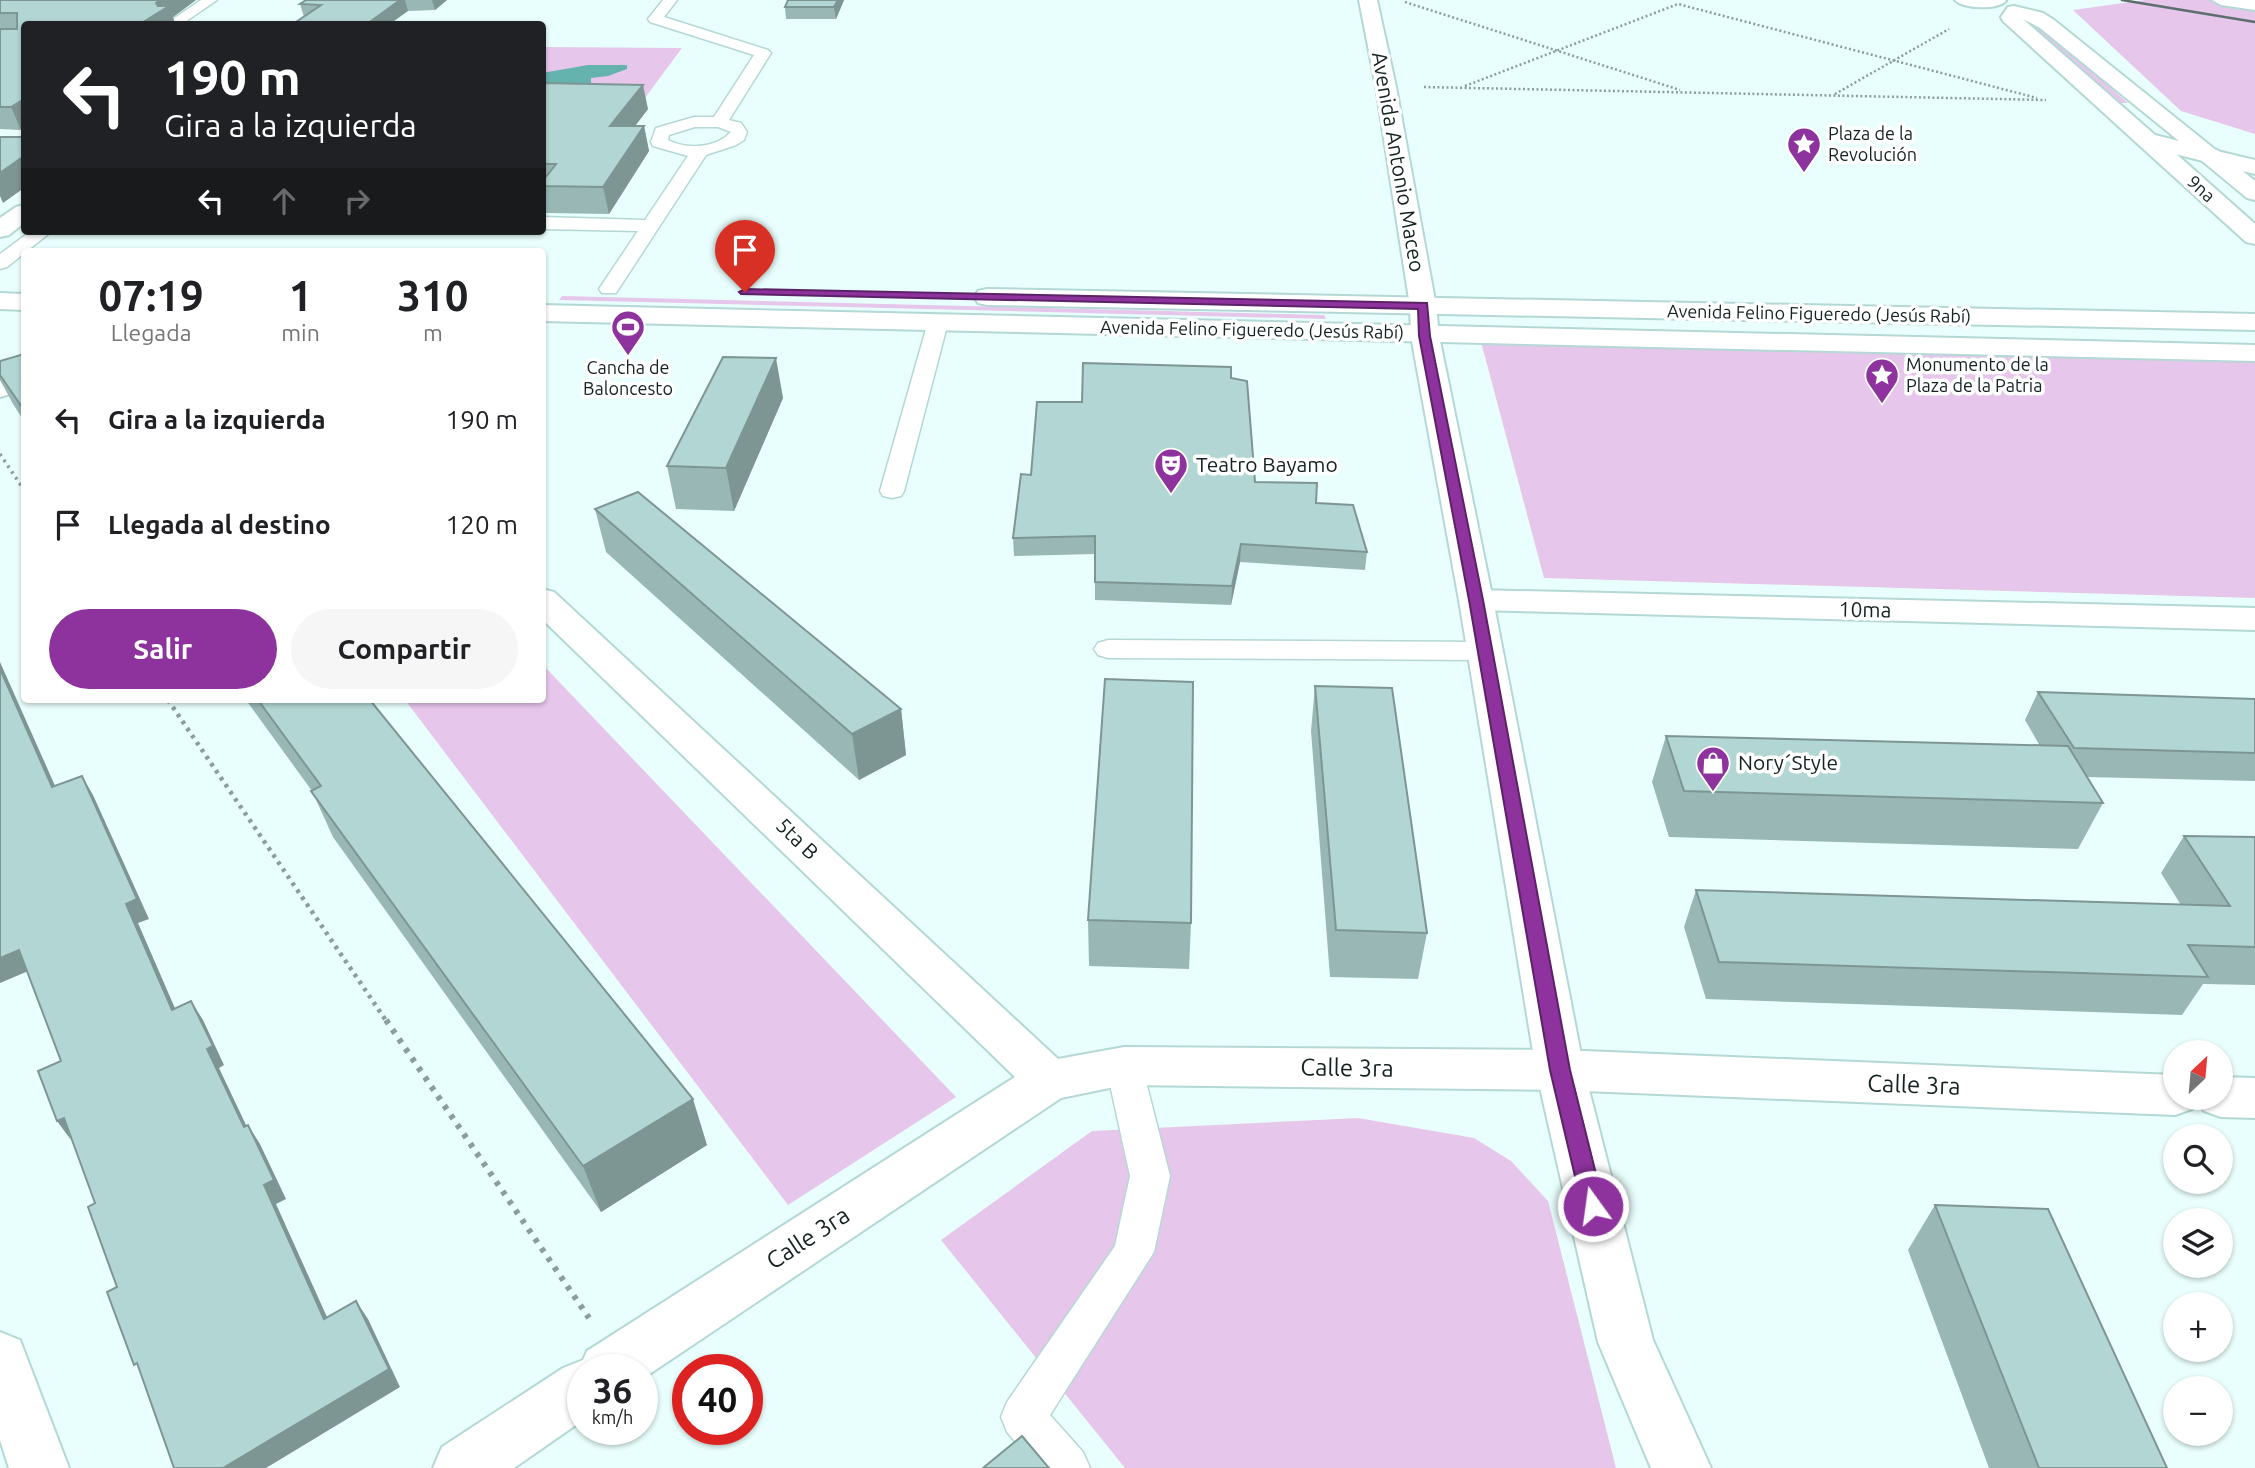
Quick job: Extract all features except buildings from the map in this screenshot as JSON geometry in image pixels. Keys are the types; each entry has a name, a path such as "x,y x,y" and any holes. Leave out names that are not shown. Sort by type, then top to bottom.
{"street":[{"name":"Avenida Antonio Maceo","path":"1368,0 1386,87 1424,320 1560,1070 1626,1342 1681,1468"},
{"name":"9na","path":"1965,0 2002,4 2047,24 2255,193"},
{"path":"2221,0 2255,5"},
{"name":"9na","path":"2002,4 2010,17 2255,237"},
{"path":"2180,130 2255,149"},
{"path":"2147,140 2255,167"},
{"path":"0,230 21,214"},
{"path":"0,277 21,277"},
{"path":"582,289 637,290"},
{"name":"Avenida Felino Figueredo (Jesús Rabí)","path":"968,296 1424,320 2255,353"},
{"path":"0,301 21,302"},
{"name":"Avenida Felino Figueredo (Jesús Rabí)","path":"546,313 938,323 1424,320 2255,322"},
{"path":"0,388 21,382"},
{"name":"10ma","path":"1476,600 2255,619"},
{"name":"5ta B","path":"546,603 1049,1080"},
{"name":"Calle 3ra","path":"632,1354 1049,1080 1124,1066 1560,1070 2163,1095"},
{"path":"2233,1097 2255,1098"},
{"path":"0,1359 39,1468"},
{"name":"Calle 3ra","path":"463,1468 567,1397"}],"lane":[{"path":"178,21 210,0"},
{"path":"670,0 655,19 763,54 719,122"},
{"path":"719,122 736,127 738,136 724,145 701,150 665,146 659,142 662,132 681,124 719,122"},
{"path":"609,289 701,150"},
{"path":"546,223 652,226"},
{"path":"0,263 38,235"},
{"path":"892,491 938,323"},
{"path":"1108,649 1485,652"},
{"path":"1067,1468 1023,1416 1134,1252 1150,1176 1124,1066"}],"path":[{"path":"1398,0 1686,92"},
{"path":"1674,0 1678,4 2045,100"},
{"path":"1461,88 1678,4"},
{"path":"1833,95 1893,60 2002,4"},
{"path":"1386,87 2056,100"},
{"path":"0,454 21,486"},
{"path":"170,703 591,1354"}],"shaded area":[{"path":"2145,0 2255,0 2255,134 2181,111 2073,10"},
{"path":"2024,20 2034,21 2128,103 2117,103"},
{"path":"546,47 682,48 639,106 546,105"},
{"path":"562,296 1324,315 1326,319 559,300"},
{"path":"1481,342 2255,360 2255,598 1544,578"},
{"path":"546,668 956,1097 788,1205 407,703 546,703"},
{"path":"1358,1118 1474,1138 1511,1161 1548,1201 1616,1468 1125,1468 941,1240 1092,1131"}],"water":[{"path":"588,65 627,65 627,69 608,76 591,78 591,85 546,90 546,72"}],"railway":[{"path":"2122,0 2255,22"}],"place":[{"name":"Plaza de la Revolución","path":"1804,174"},
{"name":"Cancha de Baloncesto","path":"628,357"},
{"name":"Monumento de la Plaza de la Patria","path":"1882,405"},
{"name":"Teatro Bayamo","path":"1171,495"},
{"name":"Nory´Style","path":"1713,793"}],"route":[{"path":"745,292 1423,306 1424,336 1476,600 1560,1070 1593,1206"}]}
